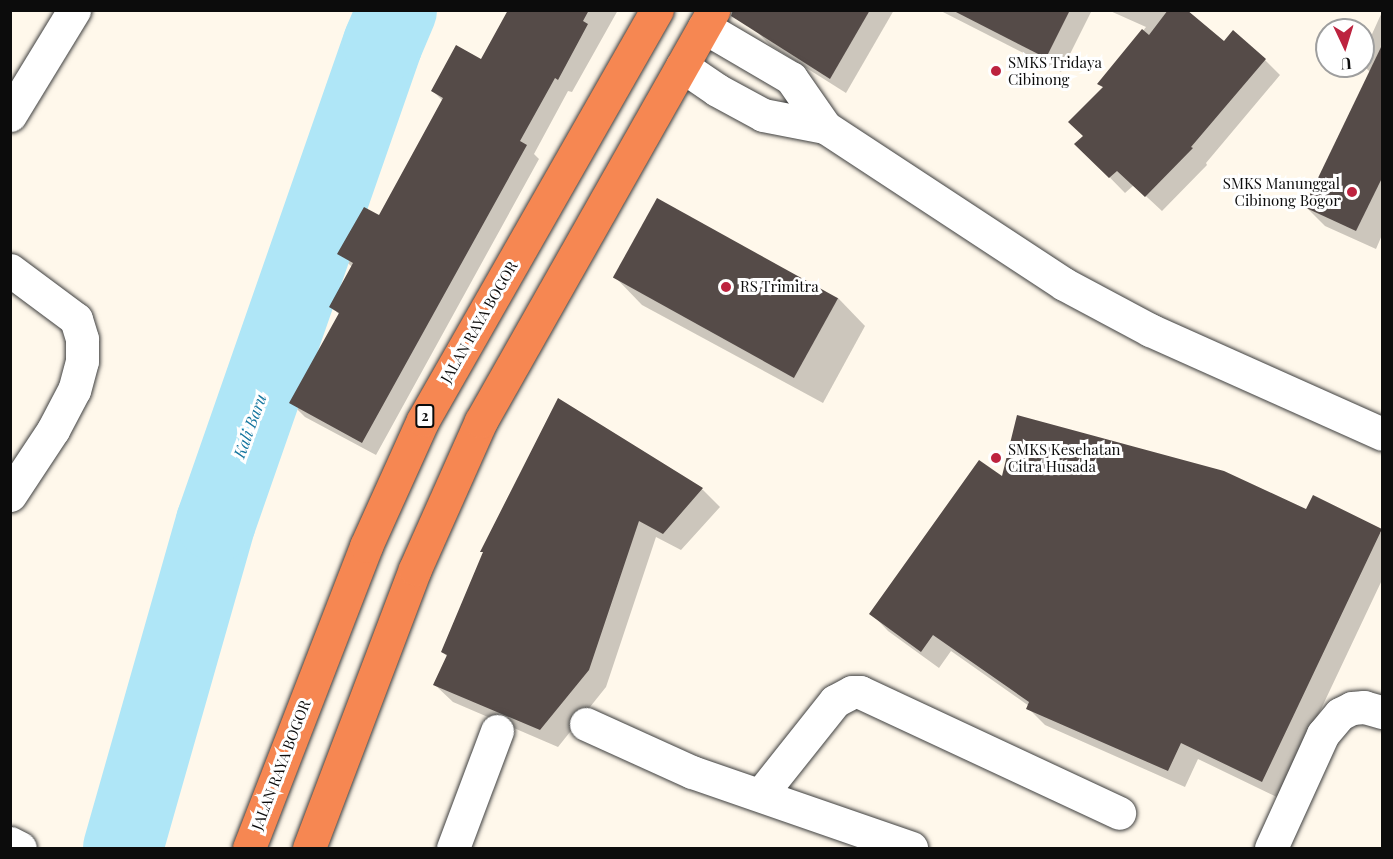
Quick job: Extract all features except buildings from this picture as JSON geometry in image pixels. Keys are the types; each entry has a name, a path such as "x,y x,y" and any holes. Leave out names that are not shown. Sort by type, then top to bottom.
{"highway":[{"name":"JALAN RAYA BOGOR","path":"249,849 366,546 423,420 657,10"},
{"path":"309,849 415,569 482,421 682,66 699,16"},
{"path":"639,41 682,66"}],"street":[{"path":"10,115 74,10"},
{"path":"699,16 791,78 825,127 1064,284 1150,330 1383,434"},
{"path":"682,66 717,90 763,115 825,127"},
{"path":"10,270 76,319 82,339 82,361 74,390 53,430 10,495"},
{"path":"761,794 835,701 852,692 860,692 1119,813"},
{"path":"1271,849 1323,734 1340,714 1352,708 1364,707 1383,712"},
{"path":"586,724 692,772 761,794 911,849"},
{"path":"453,849 497,731"},
{"path":"10,843 20,849"}],"waterway":[{"name":"Kali Baru","path":"123,848 216,522 383,43 397,10"}],"place":[{"name":"SMKS Tridaya Cibinong","path":"996,71"},
{"name":"SMKS Manunggal Cibinong Bogor","path":"1352,192"},
{"name":"RS Trimitra","path":"726,287"},
{"name":"SMKS Kesehatan Citra Husada","path":"996,458"}]}
